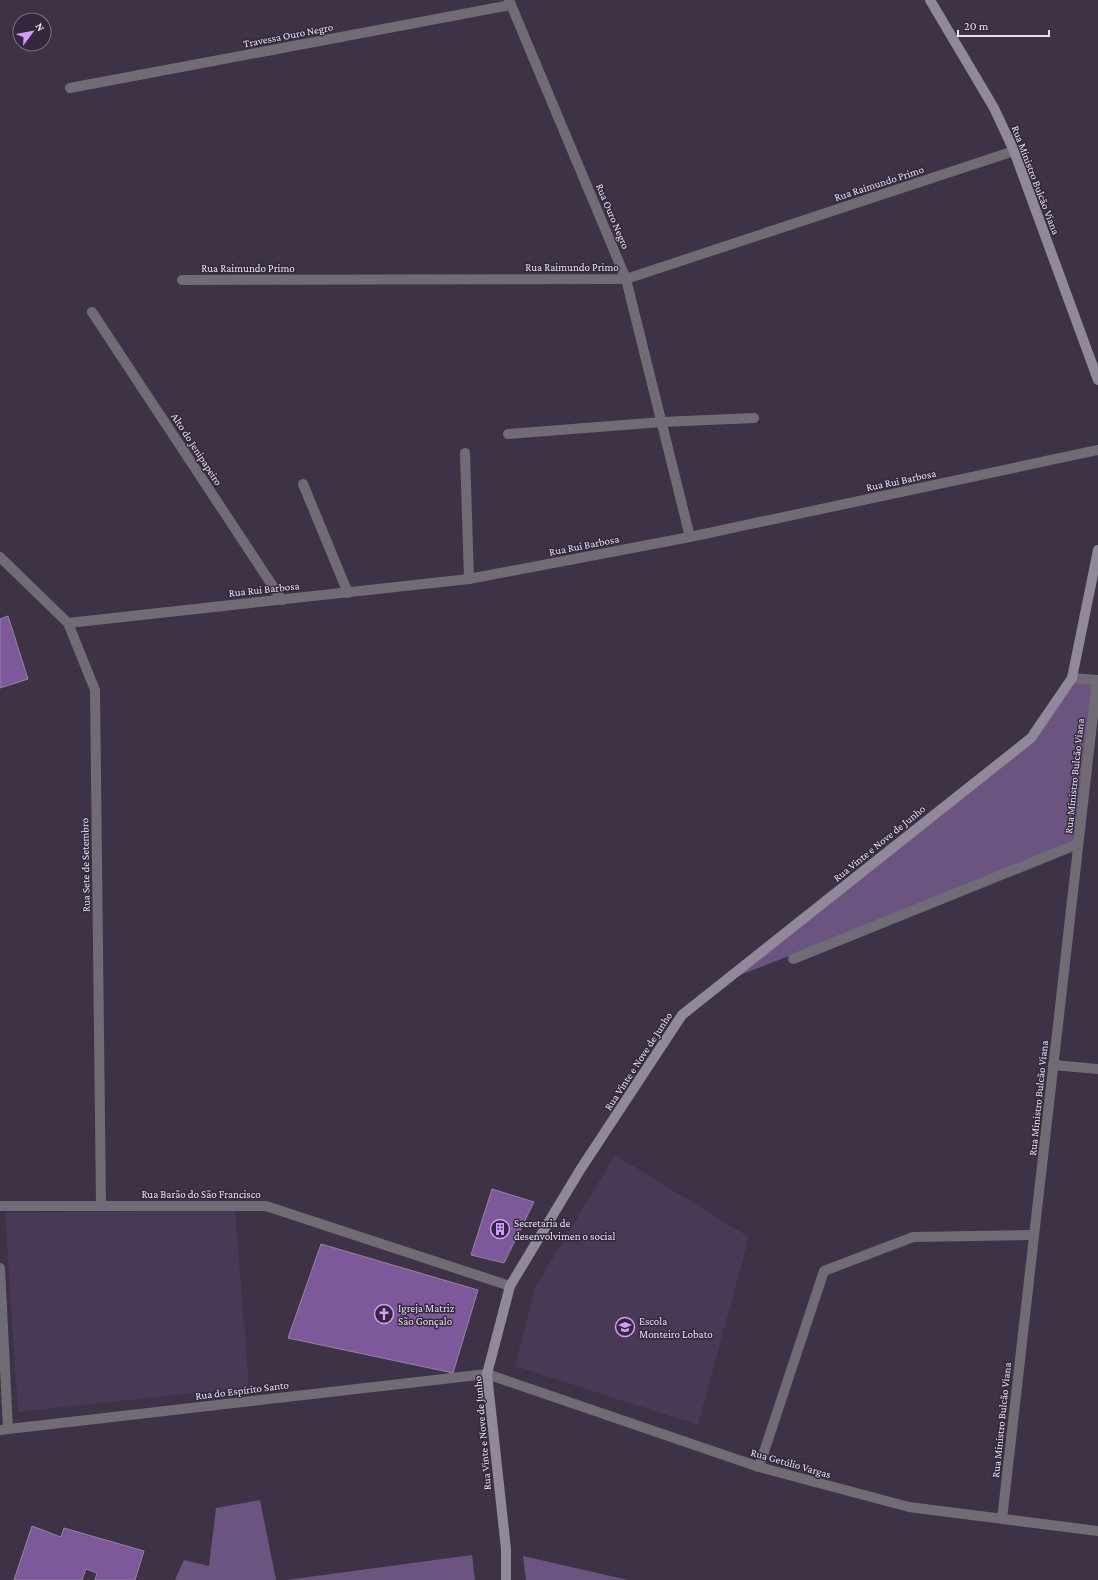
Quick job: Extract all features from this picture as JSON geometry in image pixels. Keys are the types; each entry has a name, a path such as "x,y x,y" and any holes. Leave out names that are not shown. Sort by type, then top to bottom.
{"street":[{"name":"Rua Ministro Bulcão Viana","path":"930,0 994,108 1014,151 1098,380"},
{"name":"Travessa Ouro Negro","path":"70,88 510,3"},
{"name":"Rua Ouro Negro","path":"510,3 626,279 690,537"},
{"name":"Rua Raimundo Primo","path":"182,280 626,279 1014,151"},
{"name":"Alto do Jenipapeiro","path":"92,312 282,600"},
{"path":"508,434 662,422 754,418"},
{"name":"Rua Rui Barbosa","path":"68,623 470,579 690,537 1098,450"},
{"path":"465,453 470,579"},
{"path":"303,484 348,593"},
{"path":"1097,680 1072,678 1098,550"},
{"name":"Rua Sete de Setembro","path":"0,557 68,623 95,690 101,1206"},
{"name":"Rua Vinte e Nove de Junho","path":"506,1580 506,1549 487,1374 510,1286 580,1170 682,1015 1031,738 1072,678"},
{"name":"Rua Ministro Bulcão Viana","path":"1002,1519 1097,680"},
{"path":"793,959 1078,844"},
{"path":"1054,1065 1098,1069"},
{"name":"Rua Barão do São Francisco","path":"0,1206 266,1206 510,1286"},
{"path":"759,1467 824,1271 913,1237 1034,1235"},
{"path":"0,1268 4,1430"},
{"name":"Rua Getúlio Vargas","path":"487,1374 759,1467 909,1507 1098,1530"},
{"name":"Rua do Espírito Santo","path":"4,1430 487,1374"}],"shaded area":[{"path":"1072,678 1097,680 1078,844 727,980 1031,738"},
{"name":"Escola Monteiro Lobato","path":"615,1155 749,1237 698,1425 515,1366 535,1288"},
{"path":"235,1210 249,1387 18,1412 5,1213"},
{"path":"260,1500 276,1580 175,1580 184,1560 209,1566 216,1508"},
{"path":"472,1555 475,1580 286,1580"},
{"path":"523,1556 628,1580 526,1580"}],"building":[{"path":"8,616 28,679 0,688 0,619"},
{"name":"Secretaria de desenvolvimen o social","path":"492,1189 534,1202 504,1263 471,1255"},
{"name":"Igreja Matriz São Gonçalo","path":"321,1244 478,1290 453,1373 288,1338"},
{"path":"32,1526 61,1537 64,1528 144,1551 135,1580 95,1580 97,1573 86,1569 82,1580 14,1580"}],"place":[{"name":"Secretaria de desenvolvimen o social","path":"500,1229"},
{"name":"Igreja Matriz São Gonçalo","path":"384,1314"},
{"name":"Escola Monteiro Lobato","path":"625,1327"}]}
